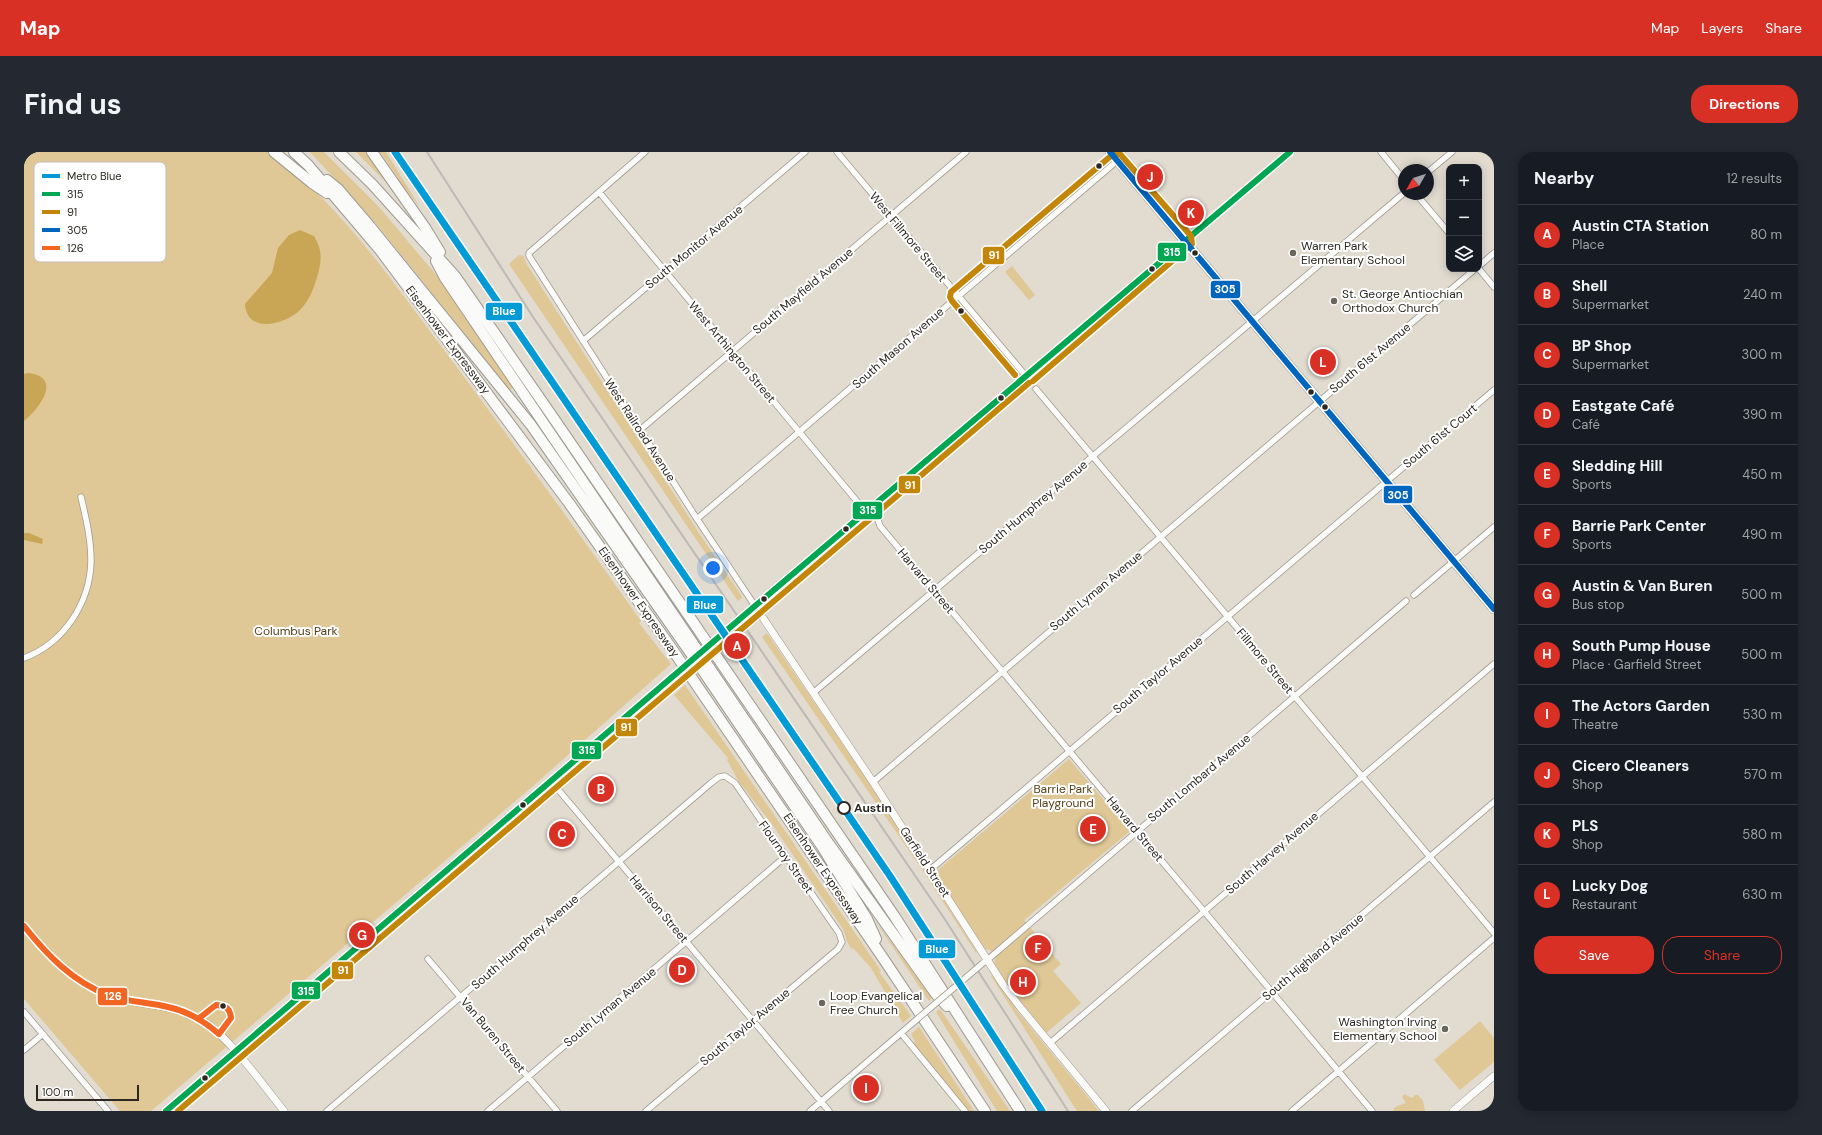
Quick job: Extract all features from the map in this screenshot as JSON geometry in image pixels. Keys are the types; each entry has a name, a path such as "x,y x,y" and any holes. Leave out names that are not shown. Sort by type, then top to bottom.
{"highway":[{"path":"274,152 312,183 337,199"},
{"name":"Eisenhower Expressway","path":"294,152 308,165 380,250 569,503 676,655 885,960 985,1111"},
{"path":"340,152 455,276"},
{"path":"372,152 426,229 455,276 890,910 968,1028 1020,1111"},
{"path":"308,165 338,189 531,425 697,656 927,982 936,994 968,1028"},
{"path":"424,241 445,278 823,848 867,919 885,960"}],"main road":[{"path":"1113,156 1494,609"}],"street":[{"path":"599,192 645,152"},
{"name":"South Monitor Avenue","path":"583,341 805,152"},
{"name":"West Fillmore Street","path":"837,152 1026,376"},
{"name":"South Mayfield Avenue","path":"640,430 966,152"},
{"path":"1113,156 1122,152"},
{"path":"166,1111 746,613 1290,152"},
{"path":"1381,152 1398,173"},
{"path":"1434,167 1452,152"},
{"name":"South Mason Avenue","path":"697,519 958,296 1113,156"},
{"name":"West Railroad Avenue","path":"599,192 528,252 531,261 697,519 755,606"},
{"name":"West Arthington Street","path":"599,192 799,432 868,510"},
{"name":"South Humphrey Avenue","path":"813,693 1398,198"},
{"path":"1421,200 1446,229"},
{"path":"1482,263 1494,253"},
{"name":"South 61st Avenue","path":"1319,401 1471,272"},
{"path":"1482,272 1494,287"},
{"name":"Fillmore Street","path":"1036,389 1494,932"},
{"name":"South 61st Court","path":"1387,481 1494,390"},
{"name":"South Lyman Avenue","path":"873,782 1319,401"},
{"name":"South Taylor Avenue","path":"930,870 1387,481"},
{"path":"24,658 44,649 62,633 76,612 85,594 90,567 90,544 89,529 81,498"},
{"name":"Harvard Street","path":"868,510 878,520 880,526 934,591 1137,830 1372,1111"},
{"path":"1414,595 1494,527"},
{"name":"South Lombard Avenue","path":"810,1111 1406,601"},
{"name":"Garfield Street","path":"755,606 873,782 930,870 985,961 1020,1007 1106,1111"},
{"name":"South Harvey Avenue","path":"1050,1043 1494,664"},
{"name":"South Humphrey Avenue","path":"327,1111 716,779 725,776"},
{"name":"Flournoy Street","path":"725,776 735,783 839,933 842,942"},
{"name":"Harrison Street","path":"551,781 829,1111"},
{"name":"South Highland Avenue","path":"1132,1111 1494,802"},
{"name":"South Lyman Avenue","path":"488,1111 786,856"},
{"path":"24,926 56,962 83,984 121,999 160,1005 192,1015 212,1027 284,1111"},
{"path":"1292,1111 1494,938"},
{"name":"South Taylor Avenue","path":"646,1111 838,948 842,942"},
{"name":"Van Buren Street","path":"428,959 557,1111"},
{"path":"24,1012 108,1111"},
{"path":"24,1050 43,1034"},
{"path":"901,1034 965,1111"},
{"path":"1453,1111 1494,1076"}],"green space":[{"name":"Columbus Park","path":"24,152 268,152 294,172 318,195 363,244 384,270 544,485 641,621 639,623 671,664 534,785 151,1111 120,1111 24,999"},
{"path":"310,152 324,152 379,207 438,277 513,387 510,390 372,219"},
{"path":"356,152 366,152 389,181 387,183"},
{"path":"380,152 386,152 420,207 396,179 398,178"},
{"path":"519,255 524,256 526,263 699,533 741,595 742,598 738,601 509,264"},
{"path":"1012,266 1035,295 1029,300 1005,272"},
{"path":"767,633 876,793 977,952 976,953 923,871 762,637"},
{"path":"685,685 881,971 879,972 911,1016 903,1023 871,968 853,948 852,949 850,947 841,926 772,824 739,782 727,760 728,758 674,695"},
{"name":"Barrie Park Playground","path":"1069,759 1130,831 1024,920 1061,964 1053,971 1081,1003 1045,1034 1021,1007 995,967 994,963 996,957 990,950 985,949 939,879 938,870"},
{"path":"872,916 932,998 929,1001"},
{"path":"992,975 1018,1012 1099,1111 1077,1111 991,976"},
{"path":"940,1009 1010,1111 997,1111 936,1012"},
{"path":"1480,1021 1494,1038 1494,1062 1460,1090 1434,1060"},
{"path":"919,1027 974,1111 969,1111 913,1043 915,1042 911,1034"},
{"path":"1404,1094 1412,1098 1415,1095 1418,1095 1423,1101 1425,1111 1393,1111 1395,1107 1406,1103 1402,1097"}],"shaded area":[{"path":"300,230 314,236 319,245 320,264 309,298 300,310 286,319 268,324 252,320 247,314 245,304 272,273 278,248 289,235"},
{"path":"28,373 39,376 44,380 46,387 42,401 24,421 24,374"},
{"path":"24,533 29,533 43,539 42,544 24,540"}],"railway":[{"path":"427,152 533,317 944,918 1068,1111"}],"metro line":[{"name":"Blue","path":"395,152 890,876 1042,1111"}],"transit line":[{"name":"305","path":"1110,152 1494,609"},
{"name":"315","path":"166,1111 755,606 1290,152"},
{"name":"91","path":"1015,375 952,301 950,297 951,292 1112,155 1120,154 1191,236 1192,244 1033,381"},
{"name":"91","path":"178,1111 1029,383"},
{"name":"126","path":"24,926 51,957 83,983 115,997 130,1001 160,1005 182,1011 202,1021 219,1034"},
{"name":"126","path":"198,1019 216,1005 227,1008 230,1012 231,1018 219,1034"}],"place":[{"name":"Cicero Cleaners","path":"1150,177"},
{"name":"PLS","path":"1191,213"},
{"name":"Warren Park Elementary School","path":"1293,253"},
{"name":"St. George Antiochian Orthodox Church","path":"1334,301"},
{"name":"Lucky Dog","path":"1323,362"},
{"name":"Austin CTA Station","path":"737,646"},
{"name":"Shell","path":"601,789"},
{"name":"Austin","path":"844,808"},
{"name":"Sledding Hill","path":"1093,829"},
{"name":"BP Shop","path":"562,834"},
{"name":"Austin & Van Buren","path":"362,935"},
{"name":"Barrie Park Center","path":"1038,948"},
{"name":"Eastgate Café","path":"682,970"},
{"name":"South Pump House","path":"1023,982"},
{"name":"Loop Evangelical Free Church","path":"822,1003"},
{"name":"Washington Irving Elementary School","path":"1445,1029"},
{"name":"The Actors Garden","path":"866,1088"}]}
